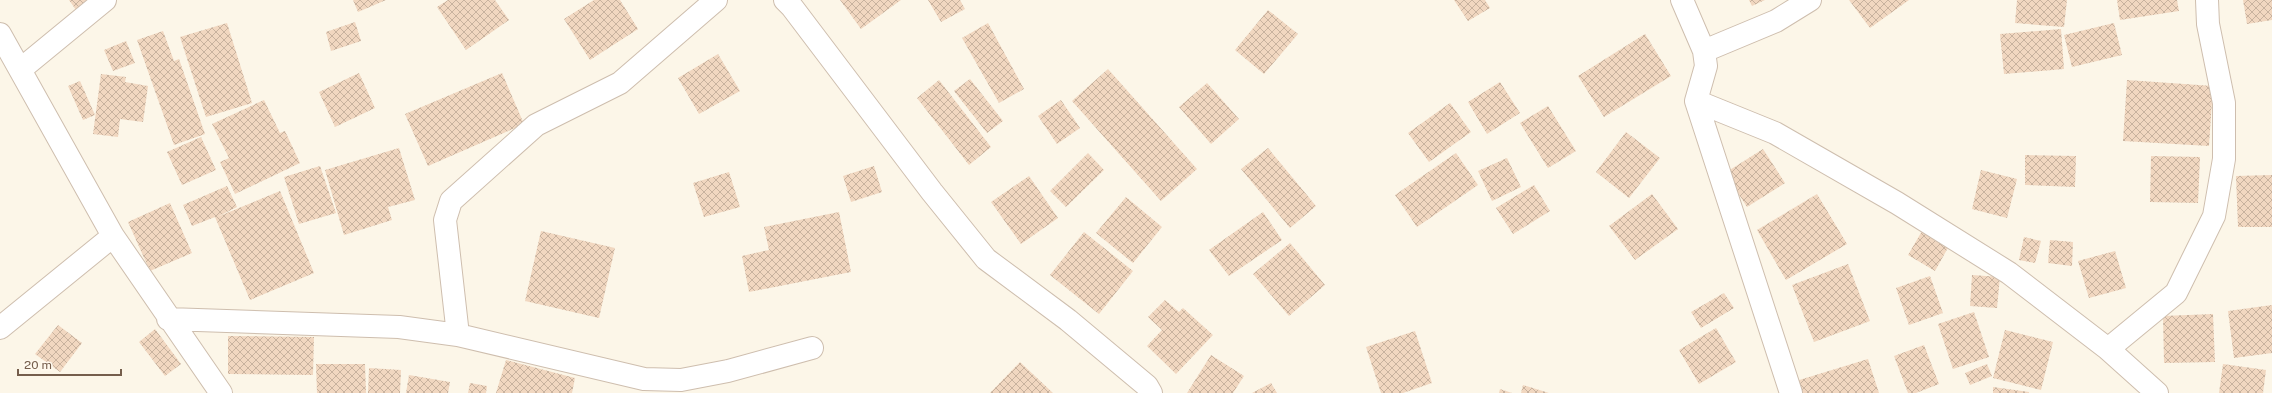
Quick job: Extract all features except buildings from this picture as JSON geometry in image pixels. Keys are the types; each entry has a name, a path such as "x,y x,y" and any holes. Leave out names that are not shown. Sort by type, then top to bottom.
{"street":[{"path":"21,69 105,0"},
{"path":"458,335 445,220 451,201 536,125 620,83 716,0"},
{"path":"785,0 797,13 932,192 986,259 1068,320 1147,386 1151,393"},
{"path":"1682,0 1704,51 1706,66 1696,101 1791,393"},
{"path":"1704,51 1776,21 1810,0"},
{"path":"2108,349 2176,293 2214,216 2224,159 2224,103 2208,24 2207,0"},
{"path":"0,34 21,69 113,236 168,319 221,393"},
{"path":"1696,101 1775,133 1896,203 2009,273 2108,349 2157,393"},
{"path":"0,328 113,236"},
{"path":"168,319 399,326 458,335 644,379 681,380 728,371 812,348"}]}
